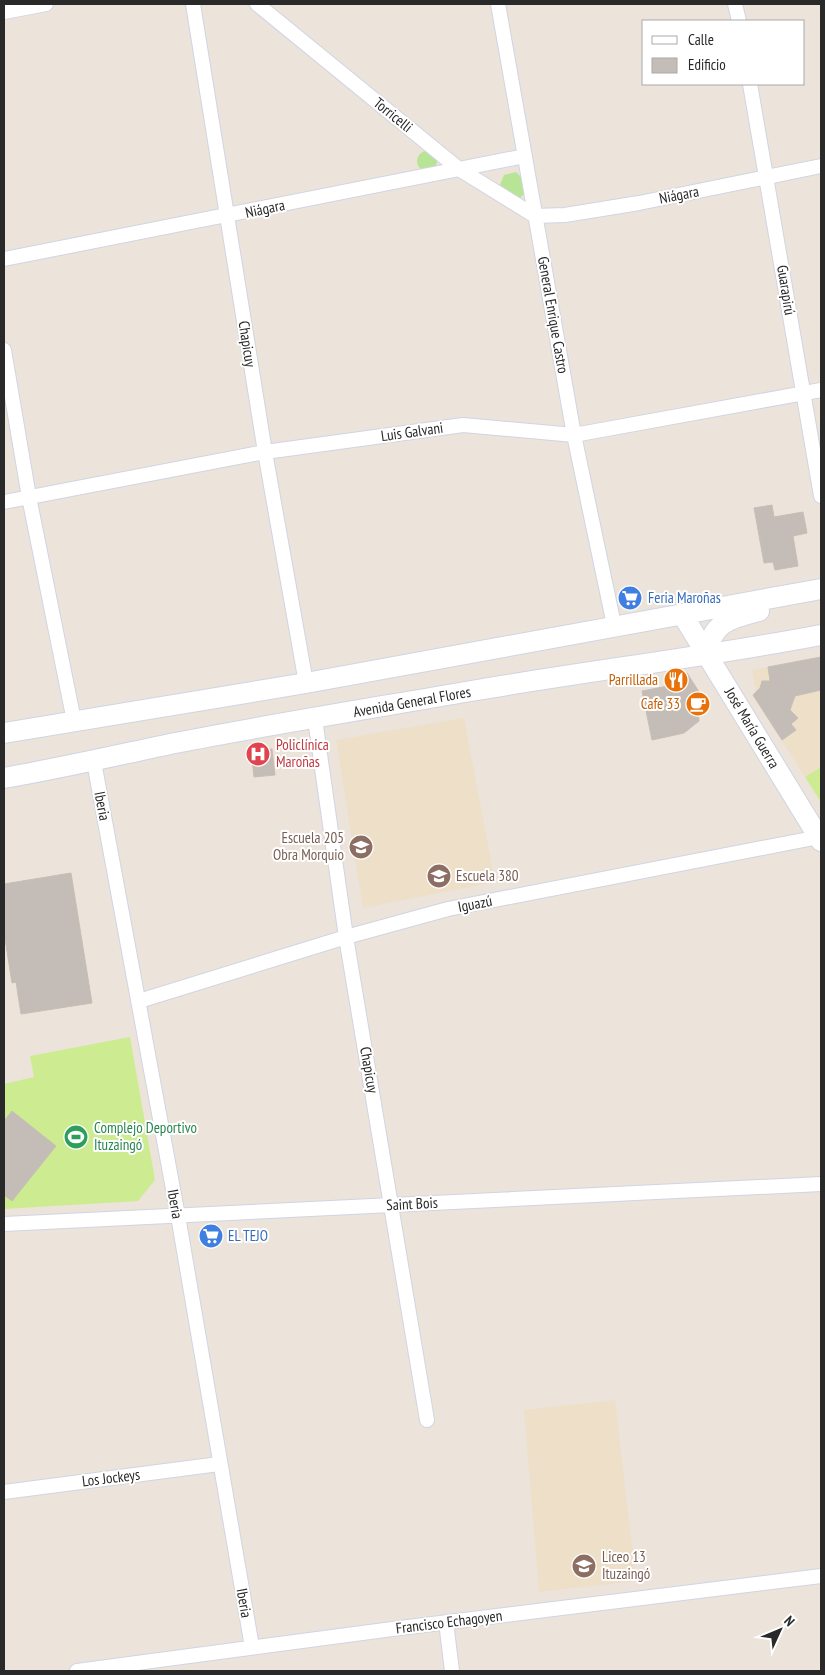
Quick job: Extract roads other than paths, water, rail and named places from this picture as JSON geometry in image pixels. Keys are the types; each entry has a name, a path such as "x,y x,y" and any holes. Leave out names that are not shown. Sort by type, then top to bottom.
{"main road":[{"path":"4,733 306,683 614,625 821,589"},
{"path":"708,656 708,641 713,632 731,620 744,615 812,600 821,595"},
{"name":"José María Guerra","path":"682,614 820,839"},
{"name":"Avenida General Flores","path":"4,778 94,762 175,743 614,667 708,656 821,635"}],"street":[{"path":"4,12 46,4"},
{"name":"Chapicuy","path":"193,4 265,452 306,683"},
{"name":"Torricelli","path":"258,4 459,169 536,216"},
{"name":"General Enrique Castro","path":"498,4 574,435 614,625"},
{"path":"736,4 739,20"},
{"name":"Guarapirú","path":"750,85 768,177 821,496"},
{"name":"Niágara","path":"4,259 226,217 526,156"},
{"name":"Niágara","path":"536,216 565,215 638,203 821,166"},
{"path":"4,350 28,497 74,721"},
{"name":"Luis Galvani","path":"4,502 265,452 464,425 574,435 821,390"},
{"name":"Chapicuy","path":"315,719 346,937 427,1420"},
{"name":"Iberia","path":"94,762 178,1216 219,1464 252,1647"},
{"name":"Iguazú","path":"139,1001 346,937 448,909 820,839"},
{"name":"Saint Bois","path":"4,1224 821,1184"},
{"name":"Los Jockeys","path":"4,1492 219,1464"},
{"name":"Francisco Echagoyen","path":"77,1671 446,1622 821,1576"},
{"path":"446,1622 452,1671"}],"place":[{"name":"Feria Maroñas","path":"630,598"},
{"name":"Parrillada","path":"676,680"},
{"name":"Cafe 33","path":"698,704"},
{"name":"Policlínica Maroñas","path":"258,754"},
{"name":"Escuela 205 Obra Morquio","path":"361,847"},
{"name":"Escuela 380","path":"439,876"},
{"name":"Complejo Deportivo Ituzaingó","path":"76,1137"},
{"name":"EL TEJO","path":"211,1236"},
{"name":"Liceo 13 Ituzaingó","path":"584,1566"}]}
